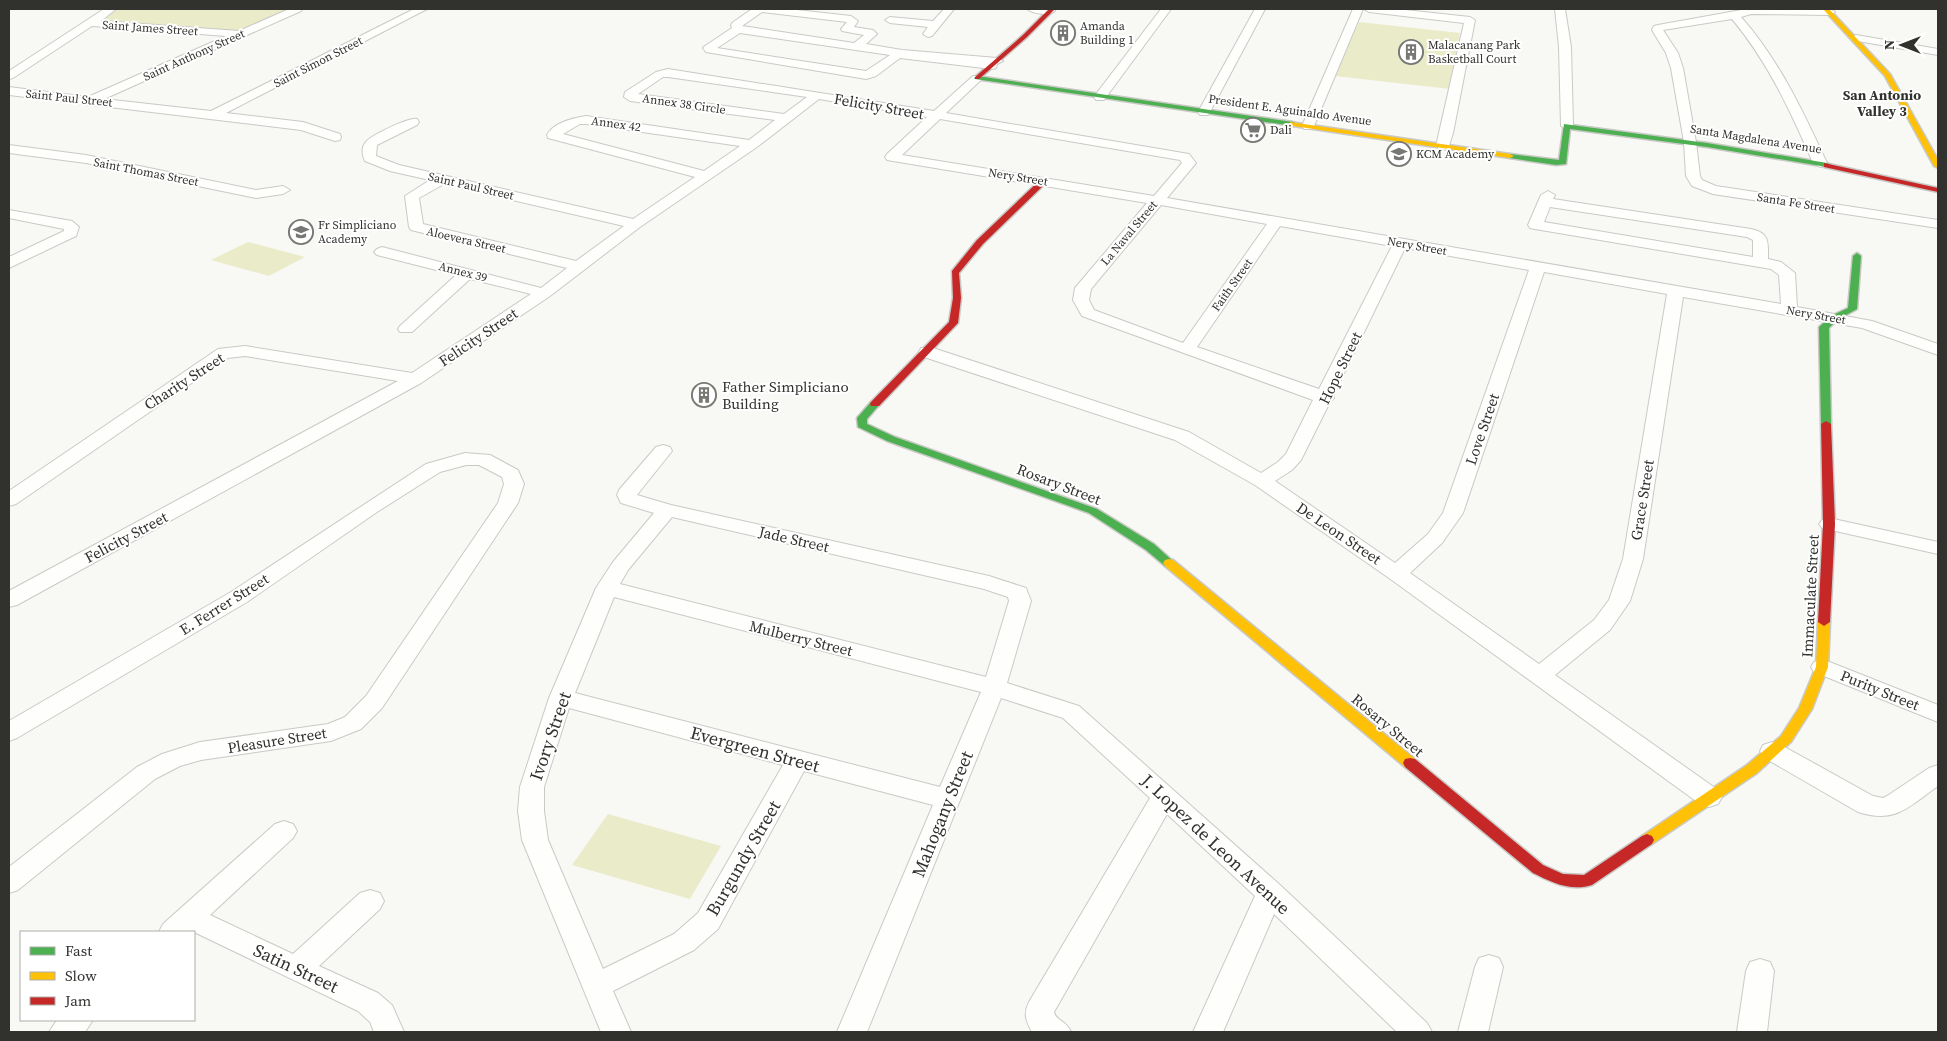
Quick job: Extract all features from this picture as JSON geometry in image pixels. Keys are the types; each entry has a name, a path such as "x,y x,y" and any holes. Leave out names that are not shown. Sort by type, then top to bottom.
{"street":[{"path":"9,76 111,9"},
{"name":"Saint Anthony Street","path":"91,100 297,9"},
{"name":"Saint Simon Street","path":"215,114 422,9"},
{"path":"738,29 736,25 761,9 851,19 853,21 846,29 872,34 855,47"},
{"path":"902,9 890,20 936,25"},
{"path":"920,43 949,9"},
{"path":"1032,9 1051,10"},
{"path":"1100,97 1166,9"},
{"path":"1204,112 1260,9"},
{"path":"1308,126 1358,9"},
{"path":"1369,9 1470,20 1443,146"},
{"path":"1560,9 1564,47 1567,126"},
{"path":"936,115 1051,10"},
{"path":"1690,142 1677,68 1672,53 1657,30 1665,26 1735,16 1752,11 1828,10 1856,38 1888,75 1936,159"},
{"path":"1735,16 1746,28 1777,72 1820,162"},
{"name":"Saint James Street","path":"88,23 241,34"},
{"path":"900,53 872,74 866,75 709,48 738,29 855,47 994,64"},
{"path":"1856,38 1938,52"},
{"name":"Annex 38 Circle","path":"786,118 630,97 629,95 660,74 668,72 817,95"},
{"name":"President E. Aguinaldo Avenue","path":"977,78 1556,163 1564,162 1567,126"},
{"name":"Saint Paul Street","path":"9,91 215,114 302,126 335,137"},
{"name":"Felicity Street","path":"9,600 415,379 544,293 635,224 752,144 817,95 936,115"},
{"name":"Nery Street","path":"936,115 892,157 1401,242 1834,318 1866,324 1938,350"},
{"name":"La Naval Street","path":"936,115 1184,157 1189,163 1083,288 1081,300 1088,313 1134,332 1188,348 1325,398"},
{"name":"Annex 42","path":"705,175 553,135 577,121 586,120 752,144"},
{"name":"Saint Paul Street","path":"413,122 371,144 368,148 370,158 395,168 440,180 635,224"},
{"name":"Santa Magdalena Avenue","path":"1567,126 1820,162 1938,190"},
{"name":"Santa Fe Street","path":"1690,142 1693,176 1697,183 1714,190 1938,224"},
{"name":"Saint Thomas Street","path":"9,149 86,159 256,194 283,190"},
{"name":"Aloevera Street","path":"440,180 412,196 416,227 580,267"},
{"name":"Rosary Street","path":"1044,181 980,242 955,273 957,298 953,323 862,418 862,425 891,439 1093,512 1150,547 1538,870"},
{"path":"1761,262 1760,238 1751,233 1547,198 1535,225 1776,265 1787,273 1790,311"},
{"path":"9,214 67,224 72,227 72,232 9,263"},
{"name":"Faith Street","path":"1188,348 1276,222"},
{"name":"Hope Street","path":"1262,481 1285,466 1294,456 1325,398 1401,242"},
{"name":"Annex 39","path":"382,252 544,293"},
{"name":"Immaculate Street","path":"1538,870 1561,880 1587,881 1708,797 1752,769 1786,739 1805,709 1822,667 1829,524 1824,327 1834,318 1852,309 1857,256"},
{"name":"Love Street","path":"1396,573 1425,551 1443,532 1453,513 1538,267"},
{"path":"406,329 468,273"},
{"name":"Grace Street","path":"1540,675 1602,625 1619,601 1633,559 1676,290"},
{"name":"Charity Street","path":"9,500 224,353 245,350 415,379"},
{"name":"De Leon Street","path":"927,352 1182,436 1262,481 1540,675 1708,797"},
{"name":"Jade Street","path":"662,451 627,495 628,499 667,510 989,583 1018,593"},
{"name":"Pleasure Street","path":"9,882 146,773 172,760 200,752 331,732 353,723 374,702 508,503 514,484 511,474 483,459 465,459 433,468"},
{"name":"E. Ferrer Street","path":"9,732 239,597 370,508 433,468"},
{"name":"Ivory Street","path":"616,1032 535,840 531,811 532,787 561,698 607,588 620,567 667,510"},
{"path":"1829,524 1938,548"},
{"name":"Mulberry Street","path":"607,588 994,687"},
{"name":"Mahogany Street","path":"852,1032 994,687 1020,601 1018,593"},
{"name":"Purity Street","path":"1822,667 1938,714"},
{"name":"J. Lopez de Leon Avenue","path":"994,687 1071,712 1270,893 1417,1032"},
{"name":"Evergreen Street","path":"561,698 948,799"},
{"path":"1772,752 1867,805 1884,808 1896,803 1938,774"},
{"name":"Burgundy Street","path":"596,986 684,942 708,921 798,760"},
{"path":"1056,1032 1044,1027 1040,1020 1039,1011 1164,796"},
{"path":"181,925 284,831"},
{"path":"1208,1032 1270,893"},
{"path":"298,968 370,901"},
{"name":"Satin Street","path":"181,925 298,968 368,1002 382,1014 389,1032"},
{"path":"1473,1032 1489,967"},
{"path":"1752,1032 1760,971"},
{"path":"64,1032 77,1021"}],"green space":[{"path":"117,9 291,9 241,32 97,22"},
{"path":"1359,22 1460,33 1450,89 1335,76"},
{"path":"248,242 305,257 269,276 211,260"},
{"path":"608,814 721,846 690,899 572,865"}],"traffic: fast":[{"path":"977,78 1293,124"},
{"path":"1510,156 1556,163 1563,162 1567,126 1707,145 1827,165"},
{"path":"1826,424 1824,327 1834,318 1852,309 1857,256"},
{"path":"875,404 862,418 862,425 891,439 1093,511 1150,547 1169,563"}],"traffic: slow":[{"path":"1826,9 1888,75 1938,166"},
{"path":"1293,124 1510,156"},
{"path":"1169,563 1410,763"},
{"path":"1647,840 1752,769 1786,739 1805,709 1822,667 1824,622"}],"traffic: jam":[{"path":"977,78 1025,36 1052,9"},
{"path":"1827,165 1938,190"},
{"path":"875,404 953,323 957,298 955,273 980,242 1044,181"},
{"path":"1824,622 1829,524 1826,424"},
{"path":"1410,763 1538,869 1561,880 1587,881 1647,840"}],"place":[{"name":"Amanda Building 1","path":"1063,33"},
{"name":"Malacanang Park Basketball Court","path":"1411,52"},
{"name":"Dali","path":"1253,130"},
{"name":"KCM Academy","path":"1399,154"},
{"name":"Fr Simpliciano Academy","path":"301,232"},
{"name":"Father Simpliciano Building","path":"704,395"}],"district":[{"name":"San Antonio Valley 3","path":"1882,104"}]}
